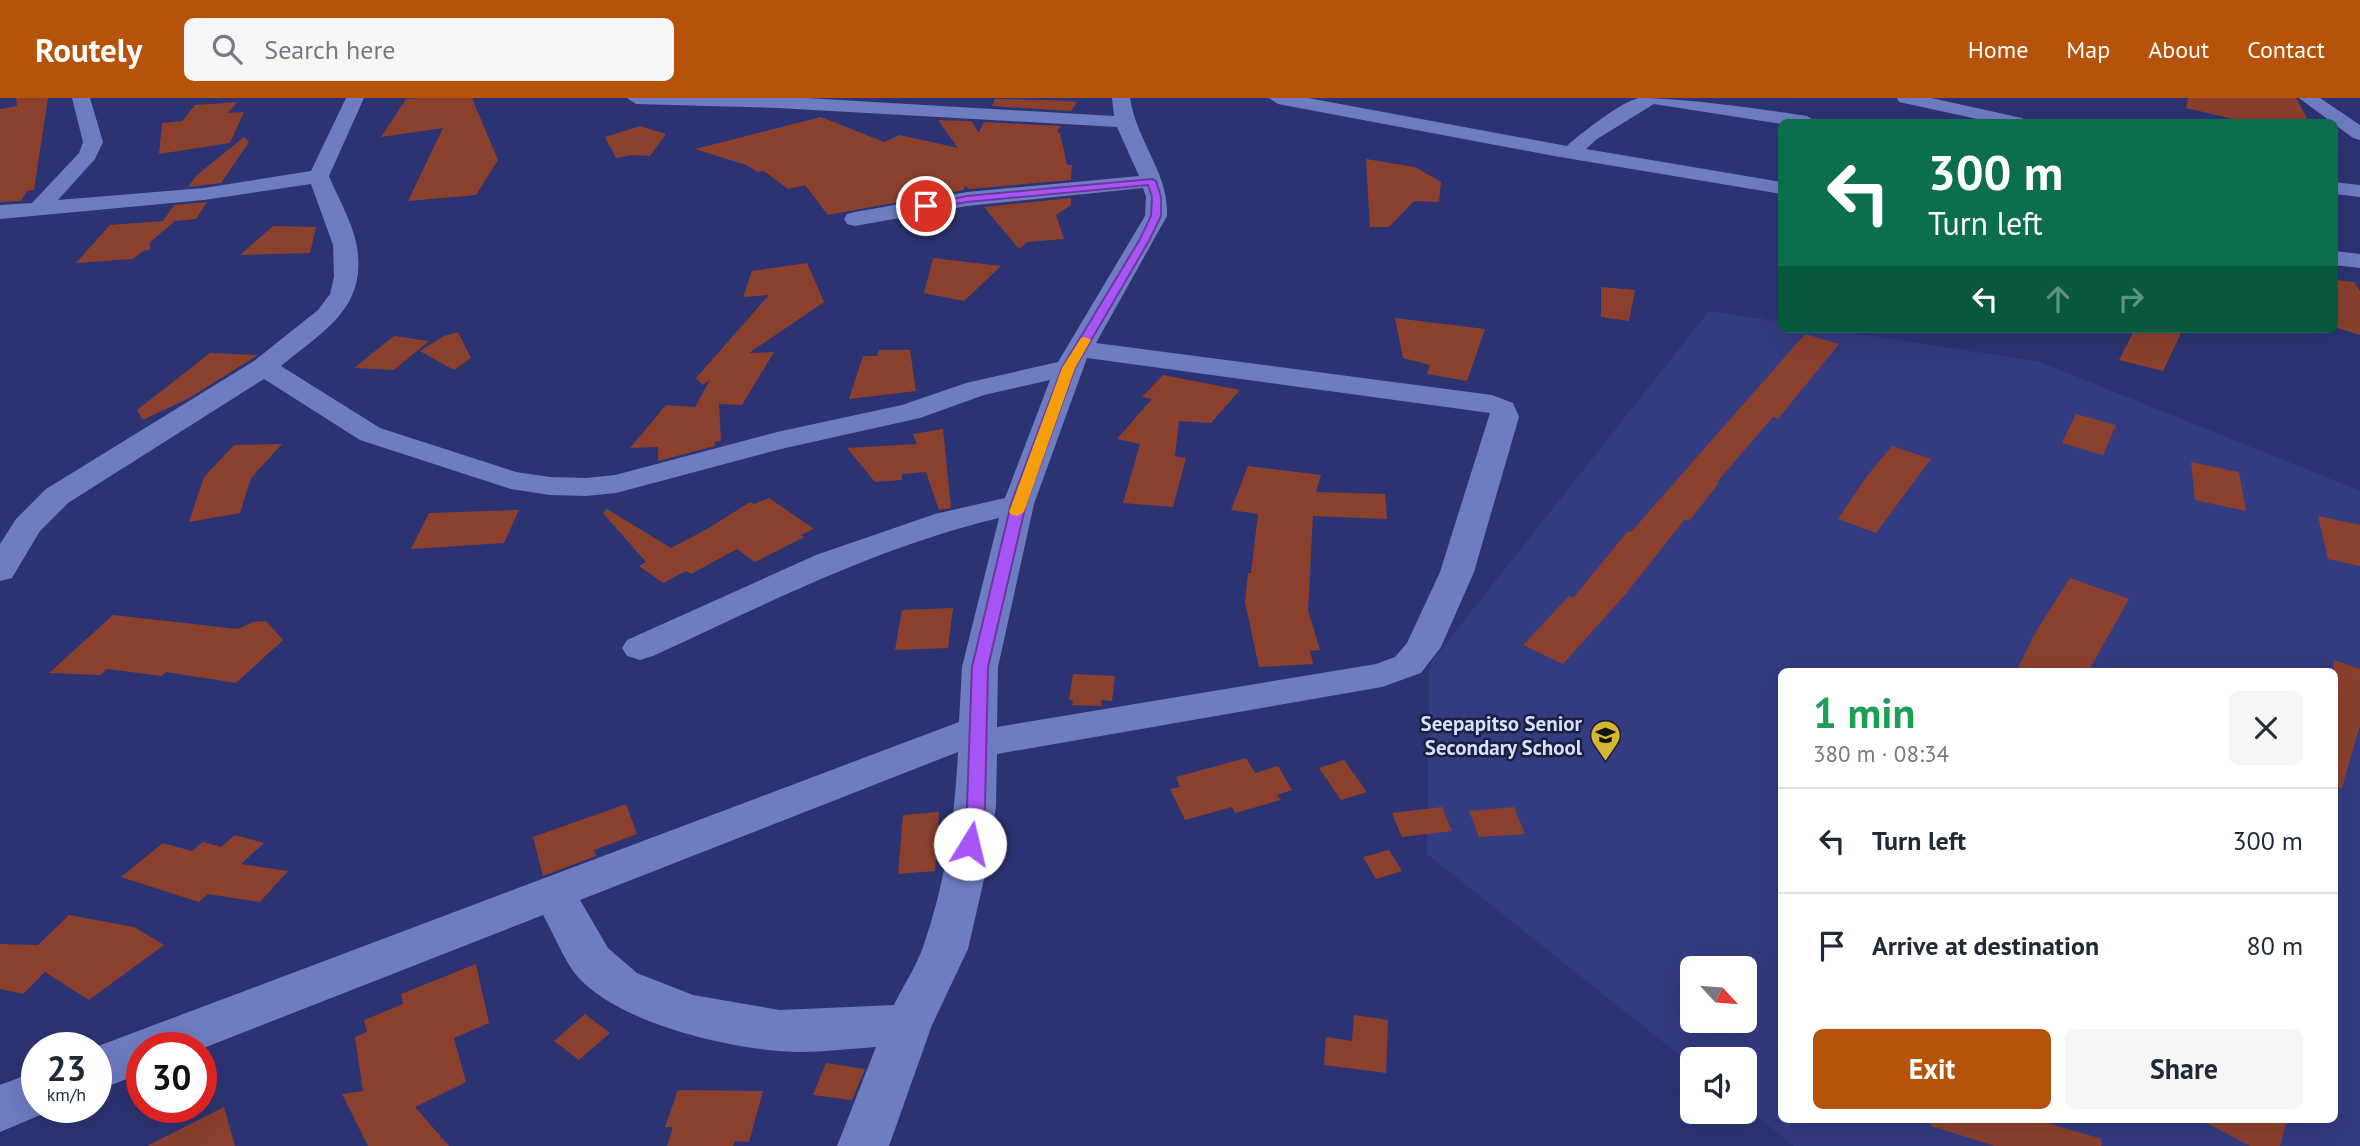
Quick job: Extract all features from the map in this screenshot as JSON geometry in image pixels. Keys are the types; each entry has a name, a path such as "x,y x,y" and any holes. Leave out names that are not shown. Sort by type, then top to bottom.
{"street":[{"path":"39,208 88,155 93,142 81,98"},
{"path":"0,571 27,526 57,496 264,367 327,315 342,295 346,277 345,245 319,176 355,98"},
{"path":"636,98 1122,110 1157,197 1156,216 1145,239 1074,358 1018,504 980,667 976,806 967,862 945,949 908,1025 863,1146"},
{"path":"1278,98 1571,153 1778,187"},
{"path":"1571,153 1590,135 1652,98 1788,119"},
{"path":"1906,98 2001,119"},
{"path":"2308,98 2360,134"},
{"path":"0,212 204,194 319,176"},
{"path":"855,219 967,199 1152,181"},
{"path":"2338,188 2360,191"},
{"path":"2338,258 2360,261"},
{"path":"192,1032 978,737 1382,675 1408,665 1423,647 1457,572 1506,417 1503,409 1492,403 1074,358 976,388 910,412 777,441 616,484 574,487 511,480 370,434 264,367"},
{"path":"640,648 828,562 946,521 1018,504"},
{"path":"554,894 592,961 621,987 689,1015 780,1031 908,1025"},
{"path":"0,1109 21,1100"}],"shaded area":[{"name":"Seepapitso Senior Secondary School","path":"1709,311 1778,322 1778,333 1852,333 2038,361 2360,491 2360,1146 1794,1146 1757,1117 1757,1047 1680,1047 1680,1055 1427,854 1429,665"}],"building":[{"path":"16,98 48,98 34,190 27,191 21,201 0,202 0,109 17,106"},
{"path":"472,98 498,160 476,195 408,201 443,128 381,137 406,99"},
{"path":"2188,98 2296,98 2307,119 2234,119 2186,108"},
{"path":"995,99 1077,102 1071,111 992,106"},
{"path":"237,102 228,113 244,112 230,143 159,154 162,123 182,121 195,105"},
{"path":"821,117 884,142 900,135 958,148 938,120 971,121 979,133 984,122 1061,126 1057,132 1060,133 1067,165 1072,165 1071,180 969,189 965,185 964,190 828,215 805,185 788,189 764,171 758,172 746,165 695,149"},
{"path":"640,126 666,134 650,156 616,158 605,137"},
{"path":"244,137 249,142 221,183 188,187 196,176"},
{"path":"1366,159 1415,167 1441,182 1439,202 1414,201 1389,227 1370,227"},
{"path":"1071,198 1071,205 1056,215 1064,239 1027,242 1019,249 984,207"},
{"path":"207,202 196,219 175,221 150,242 150,250 143,251 133,259 76,263 110,225 163,221 174,205"},
{"path":"273,226 316,227 310,253 240,255"},
{"path":"933,258 1001,266 964,301 924,293"},
{"path":"807,263 824,302 749,353 774,352 742,405 719,404 721,441 714,442 715,446 658,461 658,447 630,448 666,405 695,407 710,380 702,385 696,378 769,295 743,297 752,271"},
{"path":"2338,280 2354,282 2360,291 2360,335 2338,328"},
{"path":"1601,287 1635,290 1629,321 1601,317"},
{"path":"1395,318 1485,329 1467,381 1427,374 1430,365 1403,358"},
{"path":"458,332 471,358 454,370 420,351 444,336"},
{"path":"2133,333 2181,333 2163,371 2119,360"},
{"path":"1805,334 1839,344 1778,419 1773,417 1717,482 1719,483 1689,521 1685,519 1625,595 1563,664 1523,645 1569,596 1573,598 1628,531 1631,532"},
{"path":"394,336 429,341 394,370 354,368"},
{"path":"879,350 910,350 916,391 849,399 863,356 877,356"},
{"path":"210,353 258,355 189,398 143,420 137,410"},
{"path":"1163,375 1240,390 1211,423 1179,421 1175,456 1186,458 1173,507 1123,503 1140,444 1117,439 1152,399 1142,397"},
{"path":"2076,414 2116,425 2103,455 2062,443"},
{"path":"943,429 951,508 939,510 926,472 902,474 902,480 875,482 847,448 917,444 913,434"},
{"path":"282,444 251,478 240,513 189,522 204,477 234,445"},
{"path":"1892,446 1931,459 1876,533 1838,519 1867,476"},
{"path":"2191,462 2239,472 2246,511 2195,500"},
{"path":"1248,466 1321,475 1316,492 1385,494 1387,519 1313,516 1308,610 1320,650 1310,651 1313,664 1259,667 1245,602 1258,514 1231,510"},
{"path":"769,498 814,529 801,535 804,537 755,562 737,549 691,574 686,571 663,583 639,566 646,562 603,513 607,509 671,548 750,502 754,504"},
{"path":"519,510 504,543 411,549 429,513"},
{"path":"2318,516 2360,525 2360,566 2328,559"},
{"path":"2070,578 2129,599 2090,668 2018,668 2035,633"},
{"path":"953,608 948,648 895,650 902,610"},
{"path":"113,615 238,629 253,622 266,621 283,640 236,683 166,672 162,676 107,669 100,675 49,673"},
{"path":"2334,660 2360,669 2360,725 2342,788 2338,788 2338,668 2334,668"},
{"path":"1073,674 1115,676 1112,701 1102,700 1101,706 1072,705 1073,700 1069,700"},
{"path":"1246,758 1255,773 1278,766 1292,790 1277,795 1281,800 1235,813 1232,807 1185,820 1170,789 1180,787 1176,777"},
{"path":"1344,760 1367,792 1341,800 1319,768"},
{"path":"626,804 637,834 594,850 596,856 543,876 533,837"},
{"path":"1442,807 1452,831 1402,837 1392,813"},
{"path":"1514,807 1525,834 1479,837 1469,811"},
{"path":"939,812 935,871 898,874 903,815"},
{"path":"235,835 264,843 241,864 288,871 260,902 208,894 199,902 121,877 163,843 192,851 203,842 221,847"},
{"path":"1389,850 1402,871 1376,879 1363,857"},
{"path":"69,915 134,927 164,945 89,1000 45,972 23,994 0,989 0,944 38,945"},
{"path":"476,964 489,1023 454,1038 466,1082 415,1107 449,1146 368,1146 342,1094 363,1091 355,1037 367,1032 364,1020 403,1004 401,994"},
{"path":"585,1014 610,1033 579,1060 554,1041"},
{"path":"1354,1015 1388,1020 1386,1073 1324,1065 1326,1037 1352,1041"},
{"path":"826,1063 865,1069 852,1100 813,1095"},
{"path":"678,1090 763,1091 749,1142 735,1141 733,1146 667,1146 673,1127 665,1127"},
{"path":"224,1107 235,1146 147,1146 192,1123 217,1123 217,1111"},
{"path":"1932,1123 2047,1123 2102,1139 2101,1146 1995,1146 1931,1126"},
{"path":"2207,1123 2286,1123 2280,1146 2250,1146"}],"slow traffic":[{"path":"1017,512 1068,368 1085,340"}],"place":[{"name":"Seepapitso Senior Secondary School","path":"1605,763"}],"route":[{"path":"926,206 967,199 1152,181 1157,197 1156,216 1145,239 1068,368 1018,504 980,667 976,806 970,844"}]}
